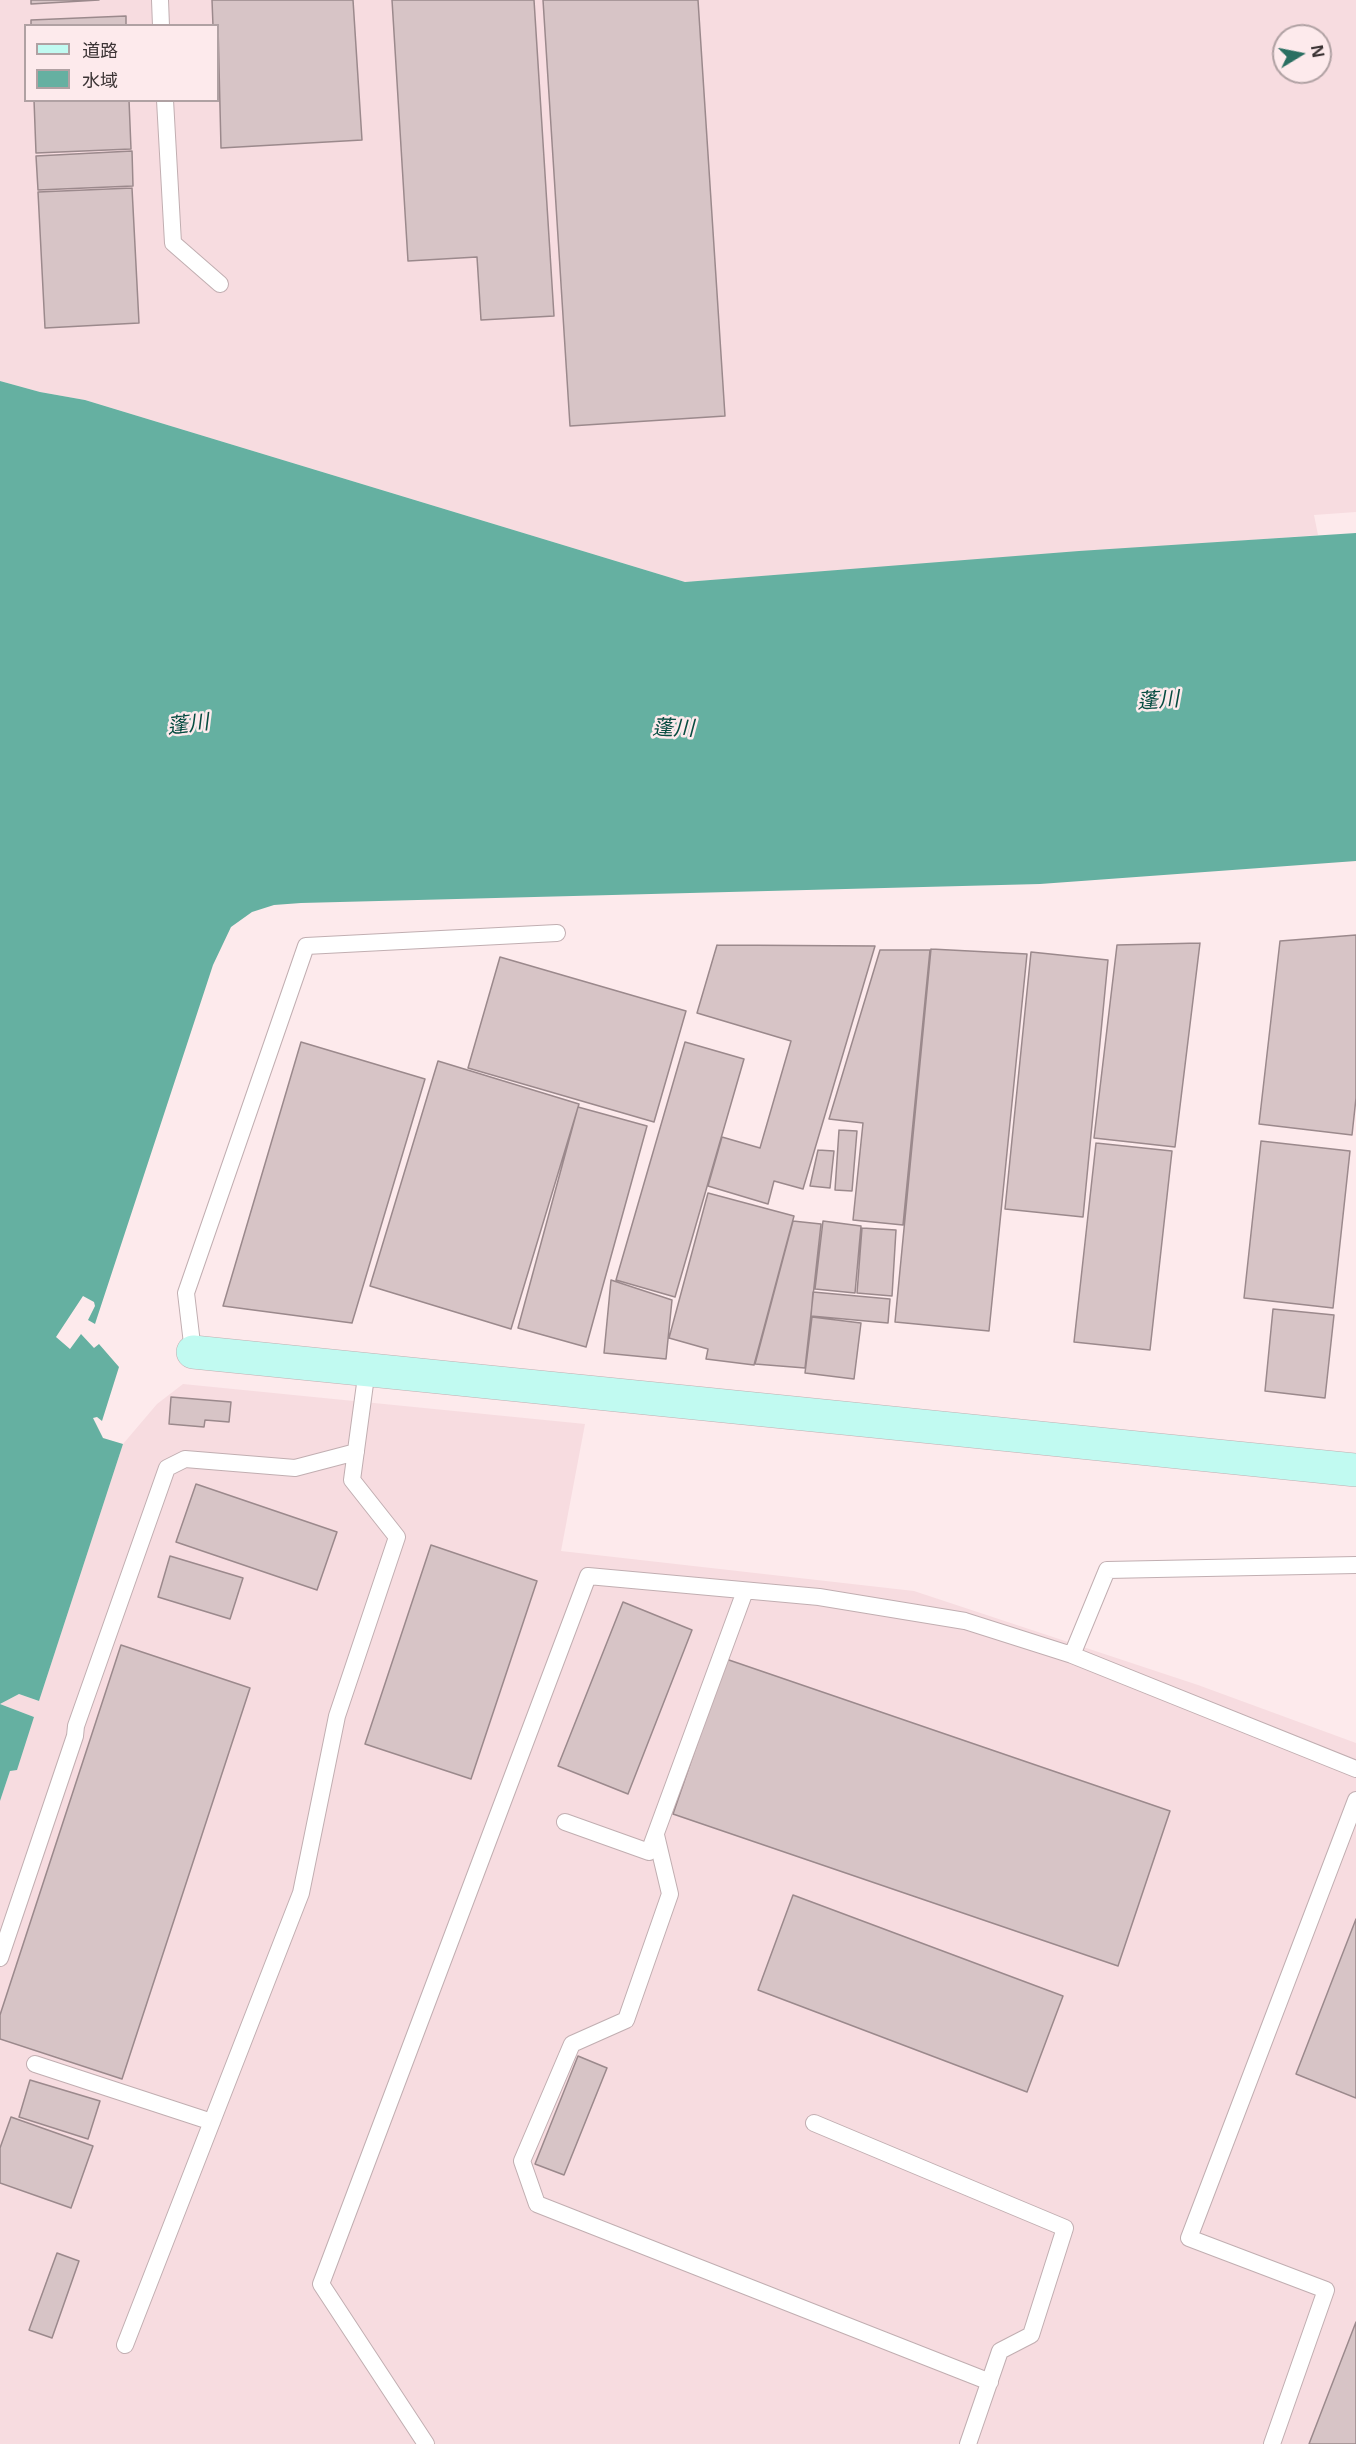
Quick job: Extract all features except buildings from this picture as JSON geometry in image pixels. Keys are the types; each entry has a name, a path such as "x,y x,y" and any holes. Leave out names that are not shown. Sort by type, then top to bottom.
{"street":[{"path":"193,1352 1356,1470"}],"lane":[{"path":"160,0 161,24"},
{"path":"165,102 173,243 220,284"},
{"path":"193,1352 186,1293 306,946 557,933"},
{"path":"125,2345 301,1893 337,1716 397,1537 352,1480 367,1369"},
{"path":"0,1958 75,1736 76,1726 167,1468 185,1458 294,1468 356,1452"},
{"path":"1072,1654 1107,1570 1356,1565"},
{"path":"426,2444 321,2284 588,1576 819,1597 965,1621 1072,1654 1356,1769"},
{"path":"565,1822 649,1852 745,1591"},
{"path":"1272,2444 1326,2290 1189,2238 1356,1800"},
{"path":"656,1834 670,1894 626,2020 572,2044 567,2055 522,2161 537,2204 990,2382"},
{"path":"34,2064 212,2122"},
{"path":"814,2123 1065,2228 1031,2335 1000,2351 968,2444"}],"shaded area":[{"path":"0,0 1356,0 1356,512 1314,515 1318,535 685,582 85,400 40,392 0,381"},
{"path":"183,1384 585,1424 561,1551 914,1591 1198,1685 1356,1743 1356,2444 0,2444 0,1801 10,1771 34,1717 0,1704 19,1694 39,1701 123,1444 157,1404"}],"water":[{"name":"蓬川","path":"0,381 40,392 85,400 685,582 1079,551 1356,533 1356,861 1040,884 301,903 274,905 252,912 231,927 213,965 95,1324 88,1320 95,1306 94,1302 83,1296 56,1337 70,1349 81,1334 94,1348 99,1344 119,1367 102,1421 97,1417 93,1418 103,1438 123,1444 39,1701 19,1694 0,1704"},
{"path":"0,1704 34,1717 17,1770 10,1771 0,1801"}]}
